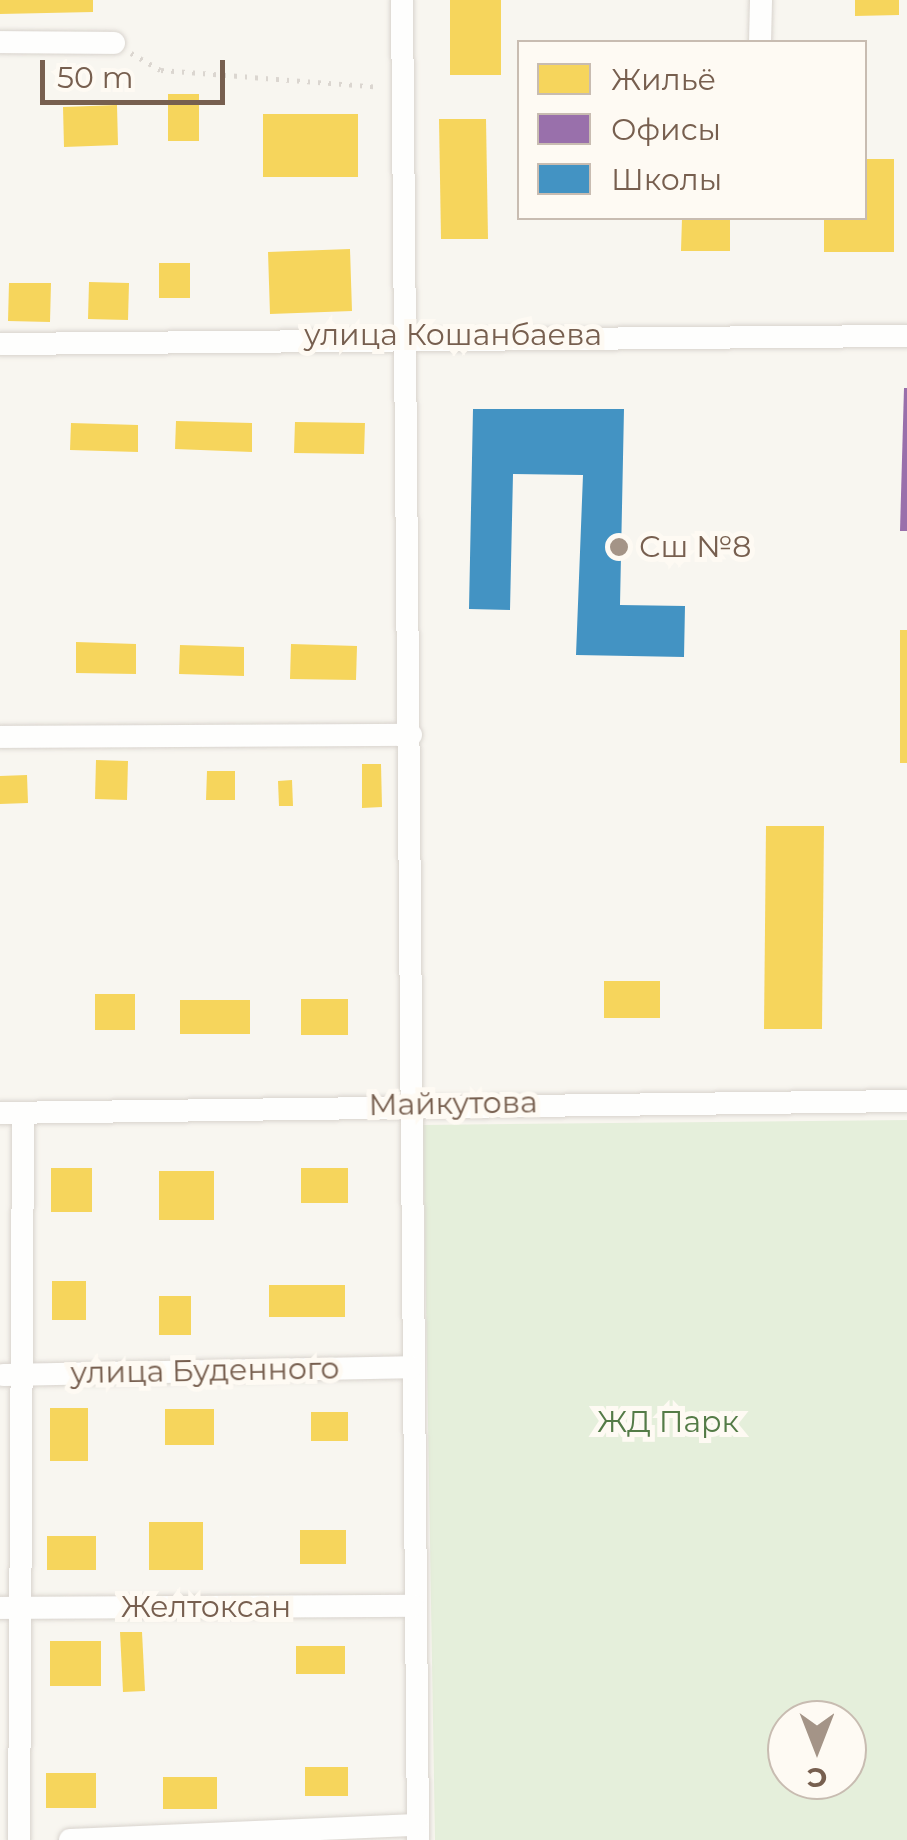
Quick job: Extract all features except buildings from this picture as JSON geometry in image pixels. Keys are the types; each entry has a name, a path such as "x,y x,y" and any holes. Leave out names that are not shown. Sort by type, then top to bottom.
{"street":[{"path":"70,1840 418,1832 411,1367 411,736 398,88 402,0"},
{"path":"760,40 761,0"},
{"path":"0,42 114,43"},
{"name":"улица Кошанбаева","path":"0,344 405,333 907,336"},
{"path":"0,736 411,736"},
{"name":"Майкутова","path":"12,1113 414,1104 907,1101"},
{"path":"12,1113 7,1608 18,1840"},
{"name":"улица Буденного","path":"7,1376 411,1367"},
{"name":"Желтоксан","path":"7,1608 413,1606"}],"path":[{"path":"114,43 161,70 398,88"}],"green space":[{"name":"ЖД Парк","path":"907,1120 907,1840 435,1840 423,1125"}],"place":[{"name":"Сш №8","path":"619,547"}]}
